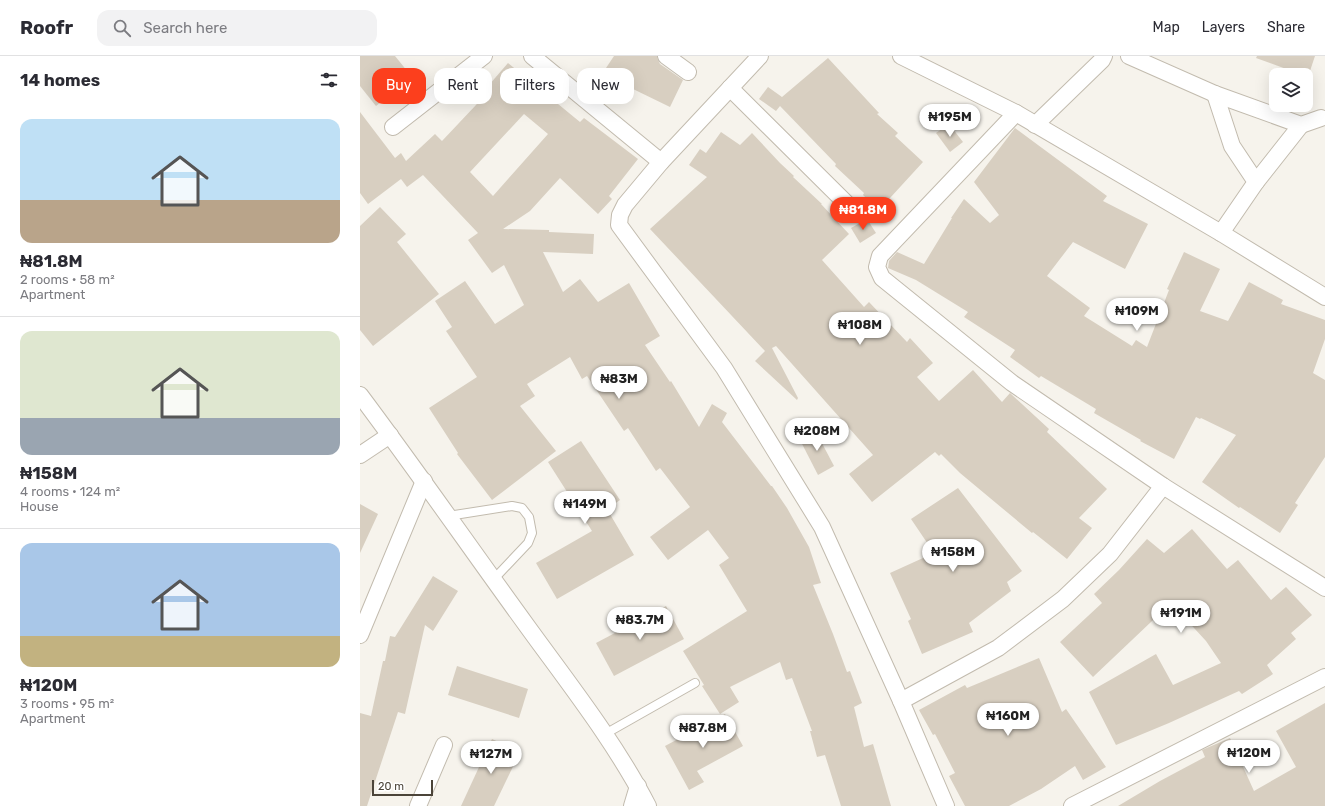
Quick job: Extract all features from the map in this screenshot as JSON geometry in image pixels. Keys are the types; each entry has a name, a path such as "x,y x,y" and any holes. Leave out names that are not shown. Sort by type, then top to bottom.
{"street":[{"path":"392,127 484,56"},
{"path":"532,56 661,162"},
{"path":"666,56 688,72"},
{"path":"760,56 661,162 625,205 620,215 619,225 724,368 822,527 901,701 946,806"},
{"path":"901,56 1016,113 1220,232 1325,297"},
{"path":"1035,125 1102,60 1104,56"},
{"path":"1129,56 1214,94 1301,125 1324,119"},
{"path":"730,88 852,209"},
{"path":"1214,94 1232,146 1256,182"},
{"path":"1016,113 880,256 877,267 882,278 1012,383 1163,486 1325,588"},
{"path":"1220,232 1256,182 1301,125"},
{"path":"360,395 424,481 493,580 605,734 638,786 648,806"},
{"path":"360,455 390,435"},
{"path":"360,634 424,481"},
{"path":"901,701 998,648 1063,599 1110,554 1163,486"},
{"path":"1072,806 1325,677"},
{"path":"418,806 444,745"},
{"path":"632,806 638,786"}],"lane":[{"path":"448,516 512,506 522,508 529,516 532,533 528,543 493,580"},
{"path":"605,734 695,683"}],"building":[{"path":"360,56 395,56 405,68 372,68 372,101 360,86"},
{"path":"614,56 657,56 660,64 683,80 670,107 634,89 634,68 606,68"},
{"path":"1257,56 1315,56 1311,68 1283,68 1256,58"},
{"path":"828,58 879,113 877,114 898,133 895,136 923,162 879,210 863,195 864,193 835,166 836,164 780,106 776,111 759,99 768,87 782,97"},
{"path":"508,63 514,68 504,68"},
{"path":"500,72 500,104 558,104 580,122 584,118 638,159 609,196 612,199 598,214 560,178 530,211 503,229 549,230 549,232 594,234 593,254 543,252 563,292 580,279 598,302 629,283 660,336 645,345 670,382 671,381 699,427 712,404 727,413 722,422 772,486 787,508 809,547 821,583 813,585 847,672 850,671 862,703 854,707 864,747 873,744 891,806 841,806 825,755 817,757 810,731 812,731 792,678 786,680 780,662 730,687 739,702 720,714 702,686 704,685 683,651 747,611 719,565 729,558 708,530 668,560 650,537 690,507 660,468 656,471 628,428 624,431 587,376 582,379 570,357 527,384 535,396 520,406 556,451 492,500 457,454 458,453 429,408 477,377 446,331 452,327 435,301 465,281 495,324 524,305 504,265 492,273 468,240 478,233 423,175 407,187 401,179 368,204 360,193 360,112 395,158 401,153 406,161 435,134 442,141 477,104 492,104 492,82","holes":["524,114 548,134 493,196 470,172"]},
{"path":"949,124 963,142 950,152 936,133"},
{"path":"1015,128 1107,196 1103,201 1148,224 1125,269 1073,242 1047,276 1090,308 1084,316 1132,346 1136,340 1147,347 1169,290 1167,289 1184,252 1220,269 1200,311 1228,321 1249,282 1283,300 1281,304 1325,320 1325,339 1313,373 1325,380 1325,457 1295,503 1298,505 1280,533 1240,507 1239,508 1202,482 1236,435 1196,417 1174,459 1140,441 1141,440 1094,413 1096,409 1041,376 1039,378 1010,357 1015,350 964,317 968,312 916,280 888,268 889,261 897,252 924,264 964,199 990,223 999,215 974,182"},
{"path":"721,132 740,145 752,133 794,176 793,177 822,204 849,234 822,260 864,307 869,302 907,342 910,338 933,363 917,377 939,401 973,370 1002,402 1010,393 1049,429 1047,432 1107,489 1079,518 1092,528 1067,559 1033,532 1032,533 960,473 941,454 939,456 935,452 872,502 849,474 873,455 776,346 772,348 798,398 797,400 755,361 765,351 650,229 707,177 689,165 700,149 706,153"},
{"path":"380,207 406,234 397,242 439,294 373,346 360,330 360,226"},
{"path":"867,219 876,233 860,243 851,228"},
{"path":"815,430 834,466 818,475 799,438"},
{"path":"581,441 620,500 607,509 634,555 557,599 536,563 592,531 548,462"},
{"path":"958,488 1022,571 1007,582 1011,591 969,623 973,632 922,654 908,621 911,619 890,573 934,553 911,519"},
{"path":"360,504 378,514 360,553"},
{"path":"1192,529 1227,569 1238,560 1271,600 1286,587 1312,615 1291,633 1296,639 1267,665 1273,674 1242,694 1239,691 1116,745 1089,692 1156,654 1173,685 1221,663 1206,641 1171,603 1093,677 1060,642 1102,603 1094,594 1119,570 1147,539 1164,553"},
{"path":"433,576 458,591 433,631 425,625 405,714 398,712 367,806 360,806 360,713 371,716 390,636 395,637"},
{"path":"666,606 684,639 614,676 596,643"},
{"path":"1039,658 1062,712 1066,709 1106,767 1083,780 1075,766 1041,789 1009,806 965,806 949,776 955,773 935,734 933,735 919,710 965,685 967,688"},
{"path":"457,666 528,689 519,718 448,695"},
{"path":"1325,703 1325,806 1118,806 1205,757 1202,750 1230,738 1254,791 1296,767 1276,731"},
{"path":"725,714 743,746 697,771 704,782 689,790 665,746"},
{"path":"492,739 520,752 494,806 461,806"}]}
